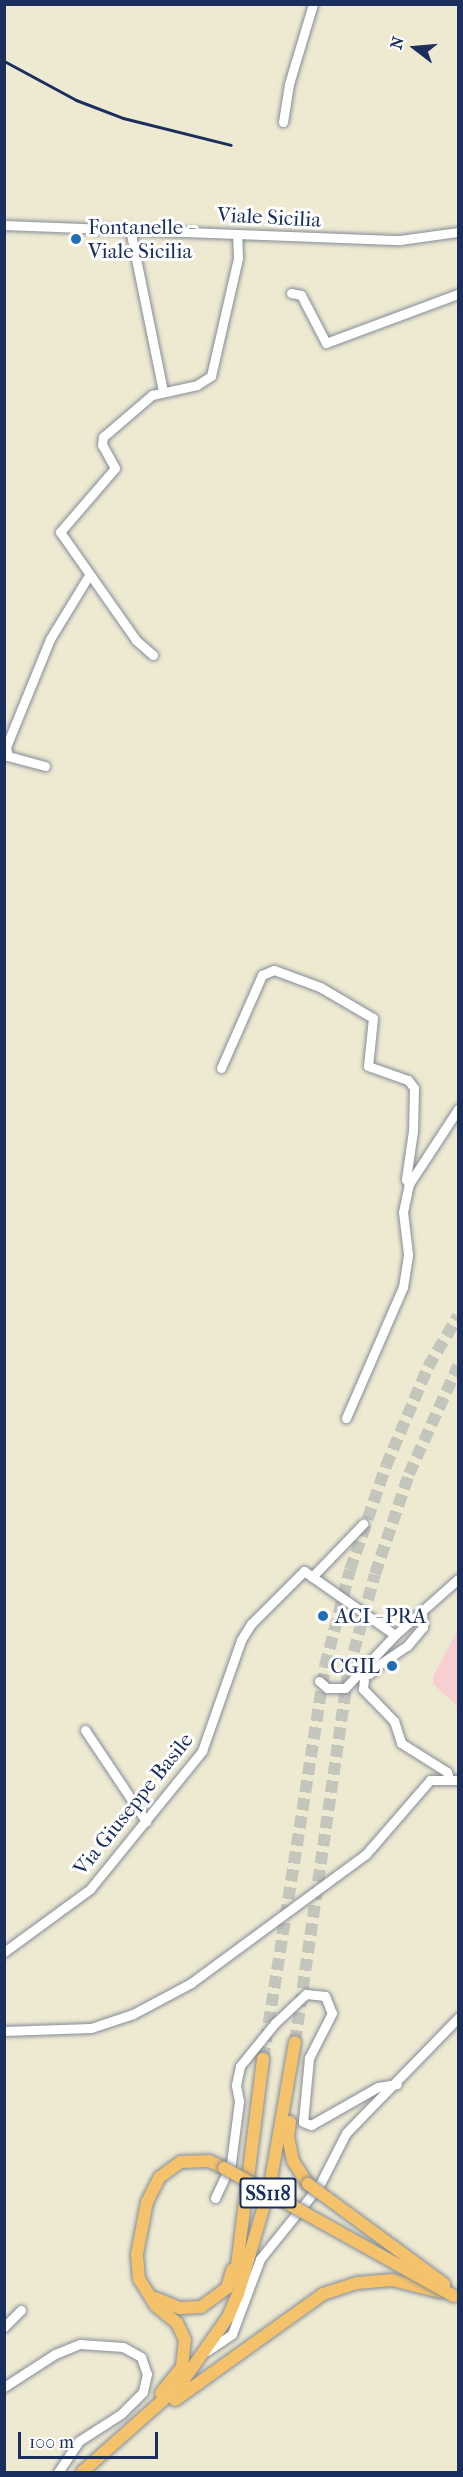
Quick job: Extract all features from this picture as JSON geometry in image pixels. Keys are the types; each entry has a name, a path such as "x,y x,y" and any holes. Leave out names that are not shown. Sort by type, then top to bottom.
{"main road":[{"name":"SS118","path":"82,2472 180,2385 216,2337 238,2294 270,2185 295,2042"},
{"name":"SS118","path":"216,2337 233,2291 244,2235 263,2059"},
{"path":"292,2063 293,2094 288,2137 293,2161 308,2184 457,2298"},
{"path":"145,2416 182,2367 185,2350 177,2323 145,2292 139,2279 137,2254 154,2184 181,2162 209,2161 224,2168 457,2298"},
{"path":"145,2292 180,2308 210,2303 227,2288 244,2235"},
{"path":"145,2416 162,2410 302,2306 349,2285 408,2282 457,2298"}],"street":[{"path":"283,122 292,73 313,4"},
{"name":"Viale Sicilia","path":"4,225 400,240 459,232"},
{"path":"130,229 163,391"},
{"path":"153,655 136,640 60,532 115,468 102,445 103,437 152,395 197,385 211,376 238,258 237,234"},
{"path":"291,293 301,295 326,343 459,294"},
{"path":"45,766 8,756 6,747 50,639 88,574"},
{"path":"221,1068 262,975 269,970 320,987 364,1010 374,1022 368,1066 408,1080 414,1088 413,1131 406,1179 409,1184"},
{"path":"346,1418 403,1287 408,1254 403,1212 409,1184 459,1109"},
{"name":"Via Giuseppe Basile","path":"4,1952 90,1889 202,1751 211,1733 230,1665 251,1624 303,1571 312,1577 363,1524"},
{"path":"312,1577 395,1635"},
{"path":"319,1681 327,1688 345,1688 395,1635 459,1579"},
{"path":"422,1612 423,1627 407,1646 366,1676 363,1689 394,1721 401,1743 447,1772 454,1780"},
{"path":"85,1730 146,1821"},
{"path":"4,2031 91,2028 134,2014 190,1983 366,1854 430,1780 454,1780"},
{"path":"215,2198 231,2163 240,2066 275,2023 306,1994 325,1996 331,2003 332,2013 309,2058 303,2122 311,2125 378,2087 397,2084"},
{"path":"207,2351 232,2334 260,2259 319,2186 346,2133 397,2084 459,2018"},
{"path":"4,2327 21,2310"},
{"path":"4,2386 55,2354 80,2344 123,2347 141,2357 147,2374 139,2397 121,2414 79,2441 58,2472"}],"shaded area":[{"path":"458,1629 458,1707 433,1684 433,1677"}],"tunnel":[{"path":"263,2059 325,1666 350,1570 386,1466 428,1367 458,1316"},
{"path":"295,2042 349,1669 375,1574 409,1474 458,1366"}],"railway":[{"path":"4,61 76,100 123,118 231,145"}],"place":[{"name":"Fontanelle - Viale Sicilia","path":"76,239"},
{"name":"ACI - PRA","path":"323,1616"},
{"name":"CGIL","path":"392,1666"}]}
